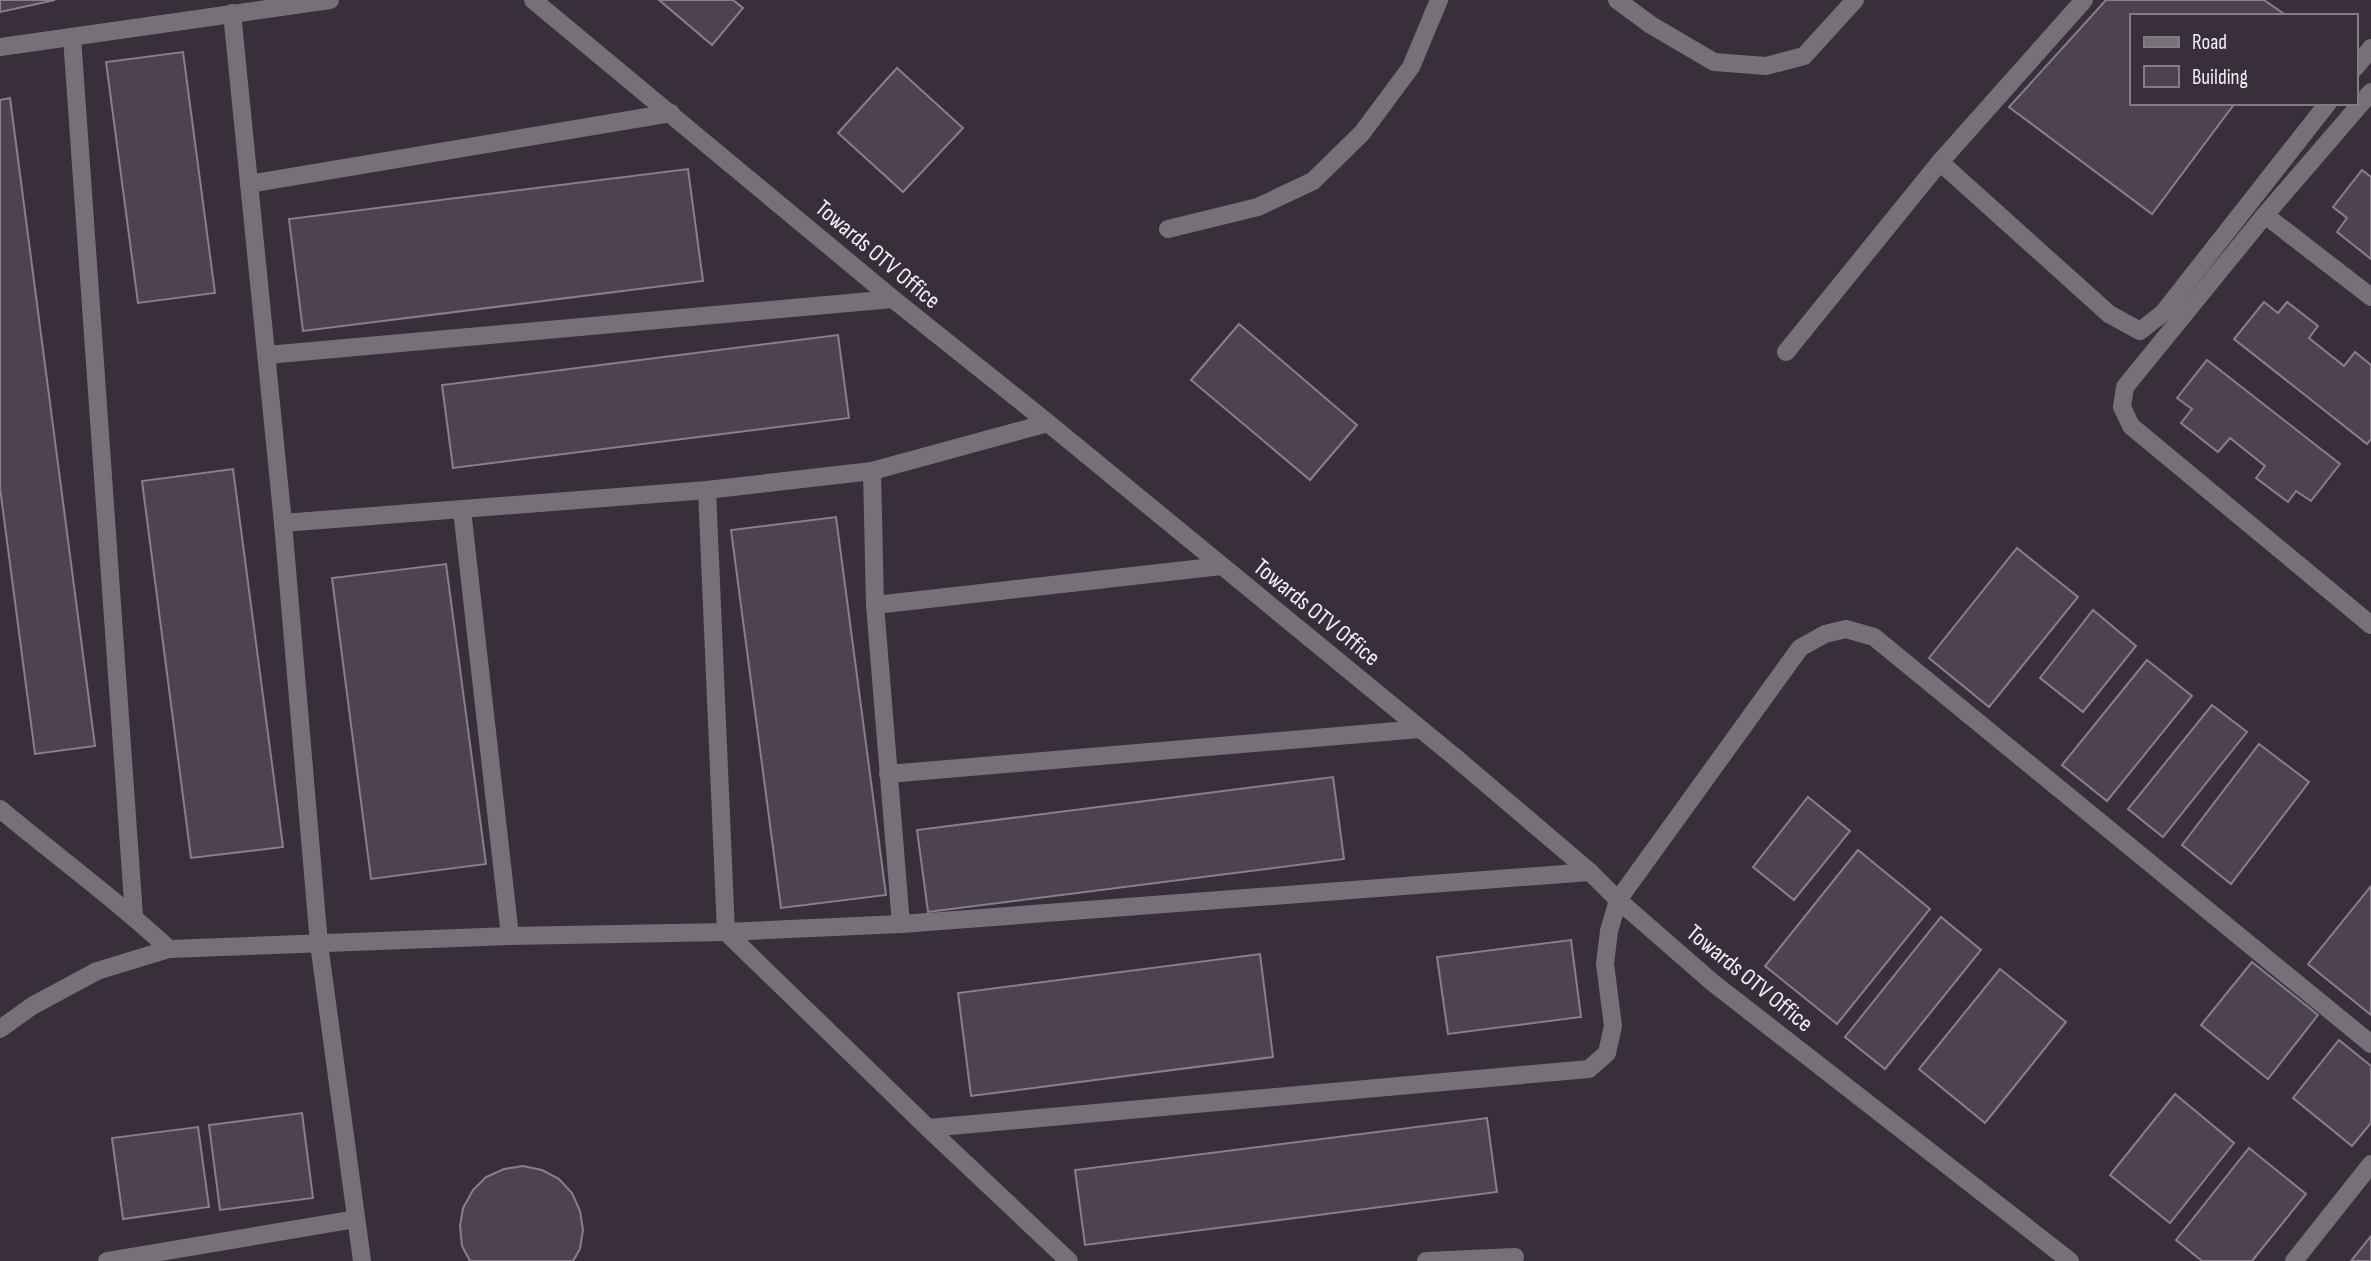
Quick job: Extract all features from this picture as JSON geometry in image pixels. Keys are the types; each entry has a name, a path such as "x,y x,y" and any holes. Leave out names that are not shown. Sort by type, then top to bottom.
{"street":[{"path":"0,47 330,0"},
{"name":"Towards OTV Office","path":"533,0 893,299 1420,729 1590,872 1712,982 2070,1261"},
{"path":"1168,229 1258,207 1313,181 1362,133 1411,67 1439,0"},
{"path":"1617,0 1651,25 1714,62 1766,66 1804,56 1855,0"},
{"path":"1786,352 1940,162 2084,0"},
{"path":"232,13 283,523 319,944 362,1261"},
{"path":"72,37 134,916"},
{"path":"2357,66 2371,48"},
{"path":"2371,92 2265,215 2125,387 2122,407 2132,426 2371,625"},
{"path":"1940,162 2109,314 2140,331 2163,313 2326,105"},
{"path":"249,184 671,113"},
{"path":"2265,215 2371,297"},
{"path":"267,355 893,299"},
{"path":"283,523 707,490 872,471 1048,423"},
{"path":"872,471 875,605 901,924"},
{"path":"707,490 726,932 1069,1261"},
{"path":"462,510 510,936"},
{"path":"875,605 1221,566"},
{"path":"928,1128 1589,1069 1607,1053 1613,1026 1605,964 1609,931 1618,900 1800,648 1825,634 1846,629 1874,637 2371,1044"},
{"path":"888,774 1420,729"},
{"path":"0,809 134,916 169,949"},
{"path":"0,1029 32,1006 97,971 169,949 901,924 1590,872"},
{"path":"2294,1261 2371,1164"},
{"path":"107,1261 356,1219"},
{"path":"1426,1261 1515,1257"}],"building":[{"path":"0,0 55,0 0,12"},
{"path":"659,0 733,0 743,8 712,45"},
{"path":"2106,0 2264,0 2284,14 2130,14 2130,105 2234,105 2152,214 2009,107"},
{"path":"183,52 215,293 138,303 106,62"},
{"path":"897,68 963,128 903,192 838,133"},
{"path":"10,98 95,746 35,754 0,488 0,100"},
{"path":"688,169 703,281 303,331 289,219"},
{"path":"2362,170 2371,177 2371,259 2337,232 2347,218 2333,207"},
{"path":"2264,302 2278,313 2287,302 2318,326 2309,338 2344,366 2355,352 2371,365 2371,439 2367,444 2234,339"},
{"path":"1239,324 1357,425 1310,480 1191,380"},
{"path":"838,335 849,418 453,468 442,385"},
{"path":"2207,360 2340,464 2311,501 2296,491 2288,502 2256,478 2265,466 2230,438 2218,452 2181,423 2192,409 2177,398"},
{"path":"233,469 283,847 191,858 142,481"},
{"path":"836,517 886,895 781,908 731,530"},
{"path":"2017,548 2078,597 1989,707 1929,658"},
{"path":"446,564 486,864 371,879 332,578"},
{"path":"2093,610 2136,646 2083,712 2040,678"},
{"path":"2147,660 2192,696 2107,801 2062,765"},
{"path":"2212,705 2247,732 2163,837 2128,809"},
{"path":"2259,744 2309,782 2231,884 2182,845"},
{"path":"1333,777 1344,859 928,912 917,830"},
{"path":"1808,797 1850,831 1794,900 1753,867"},
{"path":"1858,850 1930,909 1837,1024 1765,966"},
{"path":"2371,886 2371,1015 2308,964"},
{"path":"1941,917 1981,950 1885,1069 1845,1037"},
{"path":"1571,940 1581,1017 1448,1034 1437,957"},
{"path":"1260,954 1273,1057 971,1096 958,993"},
{"path":"2252,962 2318,1015 2268,1079 2201,1025"},
{"path":"2000,969 2066,1022 1985,1123 1919,1069"},
{"path":"2339,1040 2371,1066 2371,1123 2352,1146 2293,1098"},
{"path":"2175,1094 2234,1143 2170,1223 2110,1175"},
{"path":"302,1113 313,1198 220,1210 209,1125"},
{"path":"1487,1118 1497,1192 1085,1245 1075,1170"},
{"path":"198,1127 209,1207 123,1219 112,1138"},
{"path":"2249,1148 2306,1194 2252,1261 2202,1261 2176,1240"},
{"path":"523,1166 542,1170 559,1179 572,1193 580,1211 583,1230 580,1249 573,1261 470,1261 462,1246 460,1226 463,1208 473,1190 486,1177 504,1169"},
{"path":"2371,1236 2371,1261 2351,1261"}]}
